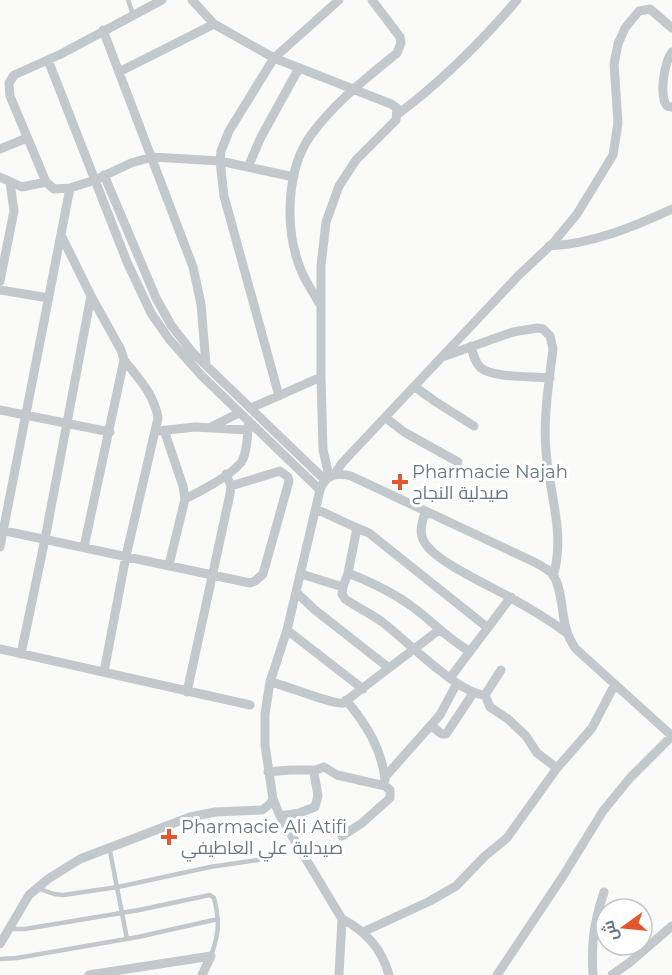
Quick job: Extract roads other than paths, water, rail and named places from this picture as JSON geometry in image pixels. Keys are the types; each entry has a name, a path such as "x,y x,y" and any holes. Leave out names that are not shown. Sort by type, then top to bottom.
{"street":[{"path":"162,0 48,60 14,75 4,84 45,182 54,189 70,188 131,163 152,157 220,161 294,177"},
{"path":"192,0 214,24 274,58 394,105 398,114"},
{"path":"279,396 224,196 221,151 229,131 274,58 339,0"},
{"path":"320,305 298,264 293,245 290,198 302,152 310,136 354,89 397,53 401,43 400,37 372,0"},
{"path":"330,477 323,450 320,305 322,241 332,202 339,186 356,160 396,120 398,114 473,49 517,0"},
{"path":"389,975 378,949 363,932 342,920 280,816 273,799 268,772 264,730 270,682 297,592 320,490 342,463 578,214 613,155 618,123 614,64 618,44 625,28 645,0"},
{"path":"639,10 650,9 672,28"},
{"path":"119,72 214,24"},
{"path":"104,30 194,267 201,304 206,365"},
{"path":"672,52 665,67 663,100 667,106 672,107"},
{"path":"48,60 99,177 156,298 182,339 206,365 330,477 351,476 530,560 554,576"},
{"path":"248,167 261,137 299,68"},
{"path":"0,149 27,138"},
{"path":"0,177 22,187 45,182"},
{"path":"99,177 134,279 169,339 239,413 248,426 320,490"},
{"path":"0,281 14,211 10,182"},
{"path":"0,547 70,188"},
{"path":"549,246 594,239 626,229 672,209"},
{"path":"61,235 121,350 124,360 153,399 160,430 183,486 185,498 169,565"},
{"path":"0,290 49,298"},
{"path":"21,654 91,296"},
{"path":"443,357 522,330 543,329 548,332 552,341 545,432 559,547 554,576 559,593 562,619 576,649 672,736 630,778 603,811 497,975"},
{"path":"471,346 476,363 486,371 550,378"},
{"path":"84,547 124,360"},
{"path":"251,408 321,377"},
{"path":"415,387 474,426"},
{"path":"0,410 110,432"},
{"path":"211,427 239,413"},
{"path":"386,418 404,432 458,462"},
{"path":"160,430 248,426"},
{"path":"185,498 202,490 238,466 243,458 248,426"},
{"path":"104,672 126,556 160,430"},
{"path":"2,530 250,583 263,574 289,481 288,477 280,471 231,486"},
{"path":"187,692 231,486 226,474"},
{"path":"316,509 369,533 488,628"},
{"path":"425,512 421,532 425,545 440,558 511,597 567,633"},
{"path":"357,528 343,587 342,594 345,599 381,621 454,680 474,692 485,695"},
{"path":"348,573 371,582 412,607 469,651"},
{"path":"301,574 343,587"},
{"path":"297,592 315,610 389,668"},
{"path":"385,782 444,709 454,680 469,651 511,597"},
{"path":"287,630 363,688"},
{"path":"270,682 339,703 363,688 439,630"},
{"path":"0,649 250,705"},
{"path":"501,670 485,695 488,705 507,719 530,741 537,753 557,768"},
{"path":"363,932 401,912 430,901 456,886 485,856 513,832 557,768 592,728 615,684"},
{"path":"431,726 442,734 446,734 474,692"},
{"path":"342,836 362,823 390,798 390,790 385,782 373,740 365,724 346,700"},
{"path":"268,772 313,771 324,766 337,775 385,782"},
{"path":"280,816 311,810 317,804 318,796 313,771"},
{"path":"0,944 25,900 37,888 80,859 109,846 190,817 215,812 257,812 267,807 273,799"},
{"path":"592,975 593,927 604,892"},
{"path":"339,975 342,920"},
{"path":"612,975 672,926"},
{"path":"89,975 211,956"},
{"path":"202,975 211,956"}],"lane":[{"path":"128,0 133,15"},
{"path":"109,846 127,939"},
{"path":"37,888 63,895 118,887 210,867 258,860"},
{"path":"9,929 25,929 123,913 209,895 213,896 219,933 211,956"},
{"path":"0,959 127,939 218,919"}],"place":[{"name":"Pharmacie Najah صيدلية النجاح","path":"400,482"},
{"name":"Pharmacie Ali Atifi صيدلية علي العاطيفي","path":"169,837"}]}
